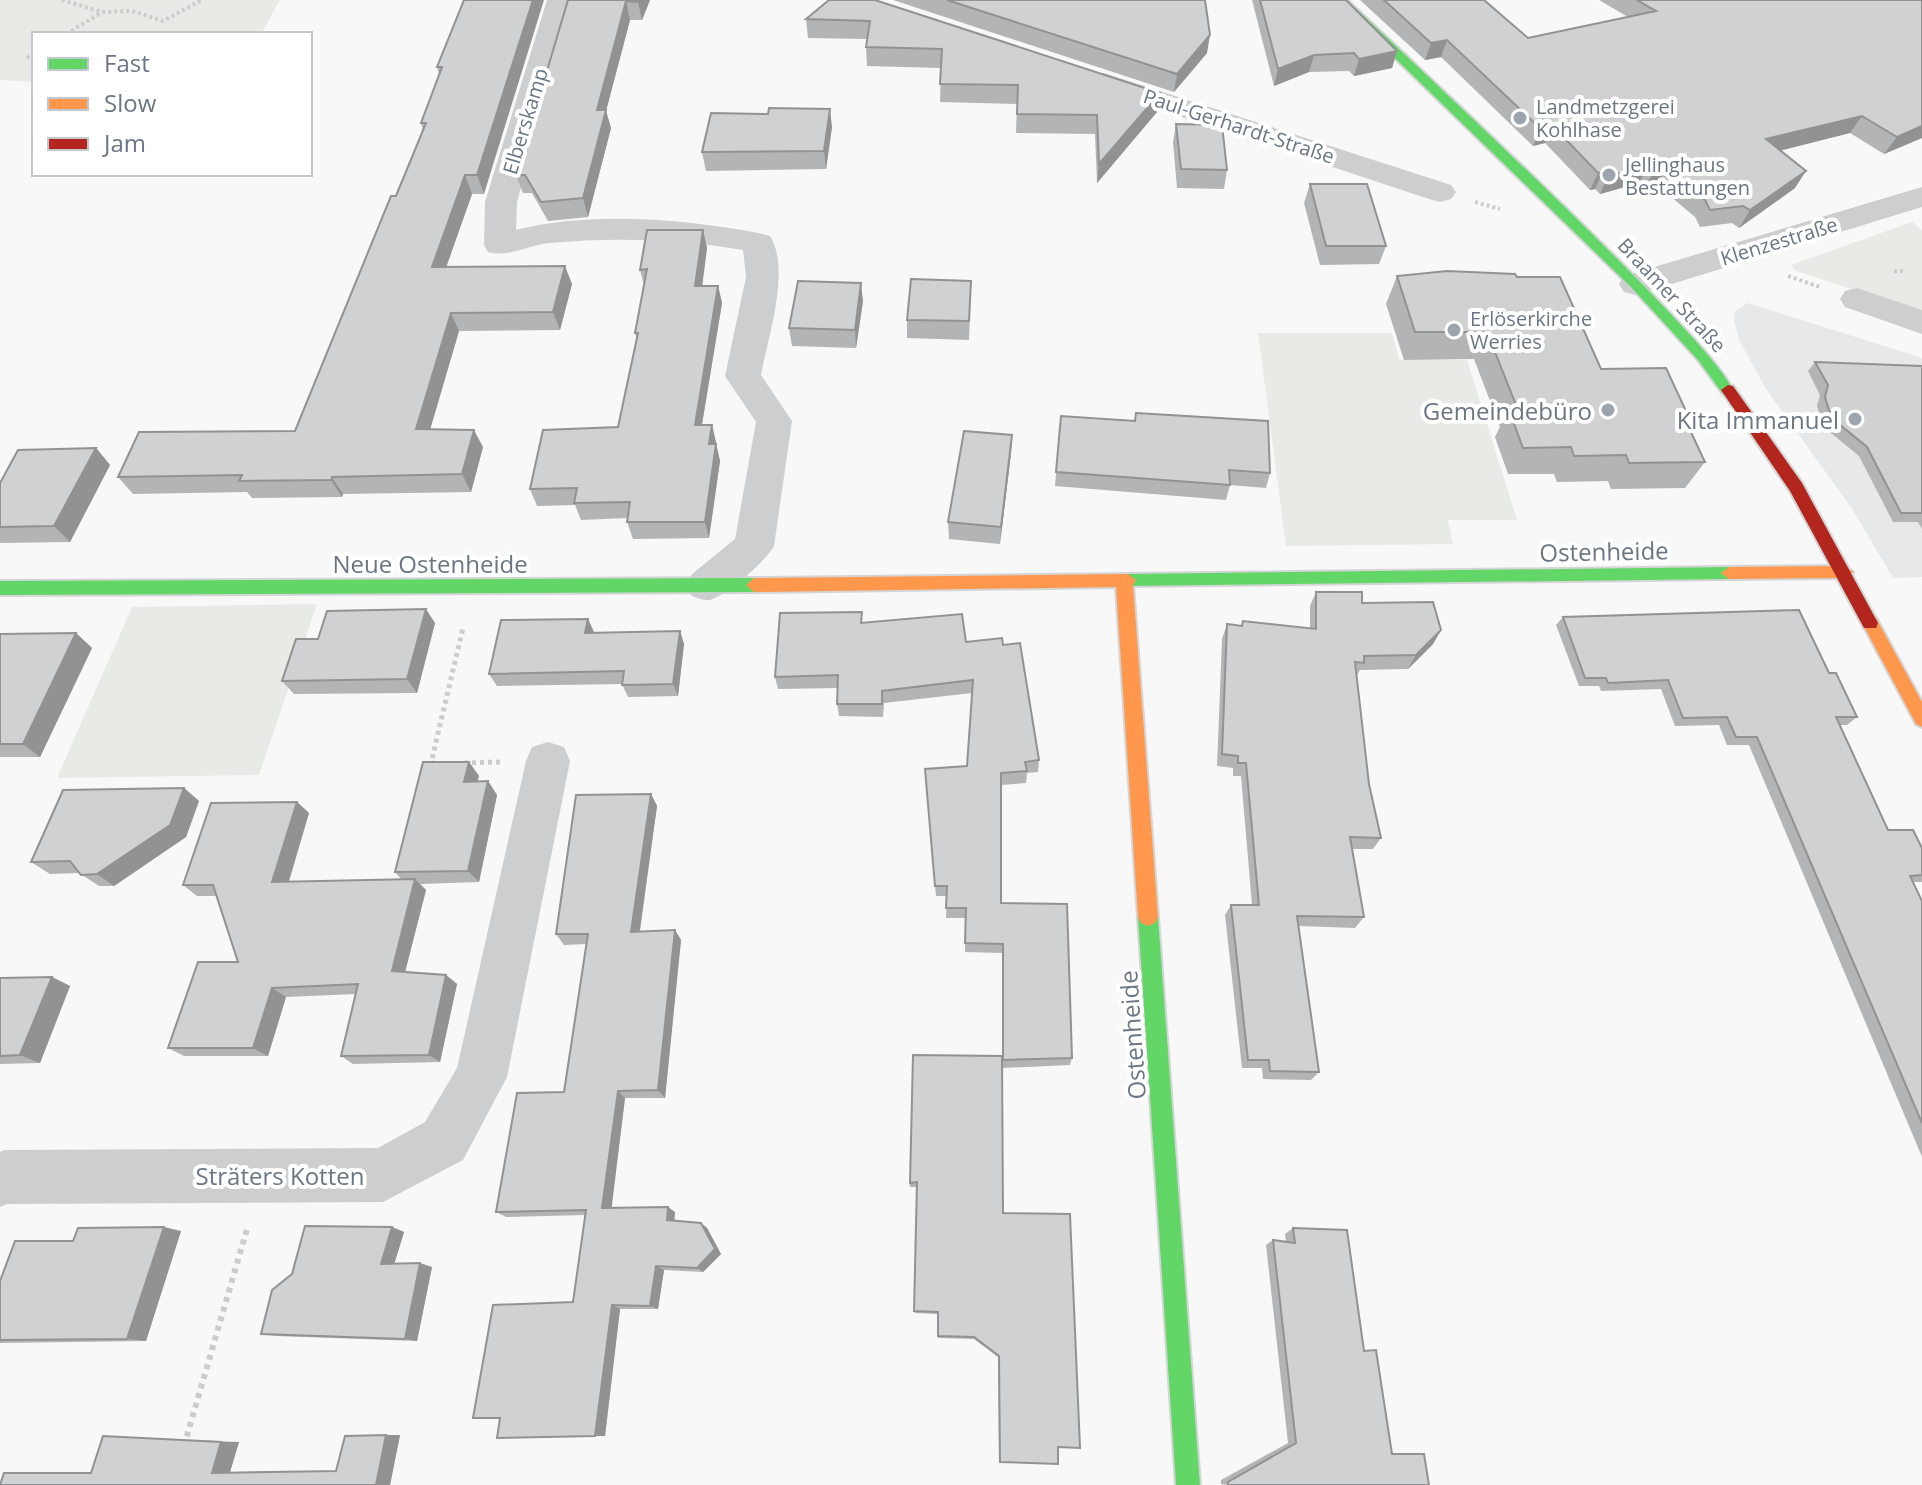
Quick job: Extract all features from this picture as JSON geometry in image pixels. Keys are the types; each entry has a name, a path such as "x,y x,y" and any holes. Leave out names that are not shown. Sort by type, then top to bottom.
{"street":[{"name":"Elberskamp","path":"561,0 501,202 500,245 546,234 614,233 712,233 758,243 763,277 743,376 774,421 754,546 706,585"},
{"name":"Braamer Straße","path":"1341,0 1636,284 1703,357 1796,487 1845,572 1922,719"},
{"name":"Paul-Gerhardt-Straße","path":"1081,74 1440,192"},
{"name":"Klenzestraße","path":"1636,284 1922,197"},
{"path":"1857,299 1922,322"},
{"name":"Ostenheide","path":"860,584 1845,572"},
{"name":"Ostenheide","path":"1124,581 1188,1485"},
{"name":"Neue Ostenheide","path":"0,588 860,584"},
{"name":"Sträters Kotten","path":"0,1180 4,1177 383,1175 444,1141 481,1077 548,761"}],"path":[{"path":"62,0 102,12 132,11 163,21 202,0"},
{"path":"69,32 102,12"},
{"path":"27,58 32,54"},
{"path":"1730,256 1857,299"},
{"path":"1898,271 1906,271"},
{"path":"447,763 431,763 472,588"},
{"path":"462,763 548,761"},
{"path":"182,1455 263,1176"}],"shaded area":[{"path":"0,0 280,0 262,32 32,32 32,82 0,80"},
{"path":"1912,222 1922,230 1922,312 1796,271 1791,265"},
{"name":"Kita Immanuel","path":"1748,303 1922,358 1922,577 1893,578 1853,510 1766,389 1739,340 1734,320 1735,311"},
{"path":"1258,333 1392,333 1399,360 1467,360 1517,520 1448,520 1453,544 1286,546"},
{"path":"317,604 259,775 57,778 132,607"}],"building":[{"path":"464,0 533,0 477,175 465,175 432,267 565,266 553,312 451,313 416,429 474,430 462,474 239,481 242,475 118,477 139,432 295,431 391,196 396,196 426,123 421,123 442,67 437,67"},
{"path":"568,0 639,0 626,1 597,110 606,110 583,198 541,202 525,175 516,175"},
{"path":"829,0 875,0 1160,93 1099,164 1097,115 1017,114 1018,85 940,84 942,49 866,47 870,21 806,19"},
{"path":"947,0 1205,0 1210,35 1177,74"},
{"path":"1260,0 1346,0 1397,51 1359,59 1354,53 1314,55 1278,69"},
{"path":"1384,0 1484,0 1528,38 1656,11 1637,0 1922,0 1922,126 1897,137 1862,116 1766,139 1806,171 1750,210 1743,206 1710,210 1705,200 1667,168 1654,171 1649,166 1608,176 1598,173 1553,126 1541,129 1447,40 1431,43"},
{"path":"769,108 830,109 824,151 702,152 711,113 768,114"},
{"path":"1176,124 1222,125 1227,170 1181,169"},
{"path":"1310,184 1367,184 1386,246 1326,246"},
{"path":"647,230 703,230 695,286 718,286 695,425 712,425 709,444 716,444 705,522 627,522 630,502 574,503 577,488 530,489 543,430 618,427 638,333 635,333 647,269 640,270"},
{"path":"1447,271 1560,277 1601,369 1666,368 1686,411 1681,411 1705,462 1629,463 1626,455 1574,456 1571,447 1523,448 1509,410 1518,410 1487,332 1415,332 1397,276"},
{"path":"911,279 971,281 969,321 907,320"},
{"path":"798,281 861,283 855,330 789,328"},
{"path":"1815,362 1922,366 1922,513 1901,513 1867,447 1839,424 1829,410 1825,397 1828,385"},
{"path":"1136,413 1268,421 1270,473 1229,470 1230,485 1056,472 1061,416 1135,421"},
{"path":"964,431 1012,435 1001,527 948,522"},
{"path":"96,448 54,526 0,527 0,483 18,450"},
{"path":"1316,592 1362,592 1362,603 1433,602 1441,630 1416,655 1364,656 1364,663 1355,662 1369,784 1381,838 1350,837 1364,917 1297,916 1319,1072 1270,1071 1269,1060 1248,1060 1231,905 1259,905 1246,763 1238,763 1238,756 1222,754 1227,624 1242,626 1243,621 1316,629"},
{"path":"426,609 407,679 282,681 296,639 318,639 327,611"},
{"path":"1799,610 1829,673 1836,673 1857,717 1836,717 1888,830 1913,830 1922,848 1922,875 1910,876 1922,901 1922,1123 1757,737 1736,737 1727,717 1683,718 1668,680 1608,683 1606,678 1585,678 1563,617"},
{"path":"862,612 861,623 962,614 966,642 1002,638 1003,645 1020,643 1039,760 1025,762 1027,771 1001,773 1001,903 1067,904 1072,1058 1003,1060 1003,944 965,943 966,908 946,908 947,886 935,886 925,769 967,766 973,680 882,691 882,704 837,704 838,675 775,677 780,613"},
{"path":"588,619 585,633 680,631 673,684 622,685 624,671 489,674 501,620"},
{"path":"76,633 23,744 0,744 0,634"},
{"path":"423,762 469,762 464,782 488,781 468,871 395,872"},
{"path":"184,788 170,825 97,874 81,875 70,861 31,862 63,790"},
{"path":"651,794 631,932 675,930 658,1090 618,1091 602,1208 668,1207 667,1220 701,1223 715,1249 697,1268 656,1266 650,1306 612,1305 595,1436 497,1438 500,1418 473,1418 493,1305 573,1302 586,1210 496,1212 517,1093 564,1092 588,934 556,934 576,795"},
{"path":"297,802 272,882 415,879 392,971 446,975 429,1055 341,1056 358,984 272,988 253,1048 168,1048 198,962 238,962 213,885 183,885 211,803"},
{"path":"52,977 20,1055 0,1056 0,978"},
{"path":"913,1055 1002,1056 1003,1213 1070,1214 1080,1448 1058,1447 1058,1464 1000,1462 999,1356 974,1337 938,1336 938,1312 914,1311 917,1182 910,1183"},
{"path":"305,1226 392,1227 381,1264 420,1263 405,1339 261,1334 272,1290 292,1274"},
{"path":"164,1227 127,1339 0,1340 0,1281 15,1241 73,1241 78,1228"},
{"path":"1293,1228 1347,1230 1364,1351 1376,1350 1392,1454 1424,1454 1429,1485 1228,1485 1228,1482 1296,1443 1273,1240 1295,1243"},
{"path":"386,1435 376,1485 0,1485 4,1473 91,1473 103,1436 221,1442 212,1473 336,1471 345,1436"}],"traffic: fast":[{"path":"1341,0 1636,284 1703,357 1728,390"},
{"path":"1128,580 1729,573"},
{"path":"0,588 754,585"},
{"path":"1148,917 1188,1485"}],"traffic: slow":[{"path":"1729,573 1845,572"},
{"path":"754,585 1128,580"},
{"path":"1124,581 1148,917"},
{"path":"1870,623 1922,719"}],"traffic: jam":[{"path":"1728,390 1796,487 1870,623"}],"place":[{"name":"Landmetzgerei Kohlhase","path":"1520,118"},
{"name":"Jellinghaus Bestattungen","path":"1609,175"},
{"name":"Erlöserkirche Werries","path":"1454,330"},
{"name":"Gemeindebüro","path":"1608,410"},
{"name":"Kita Immanuel","path":"1855,419"}]}
